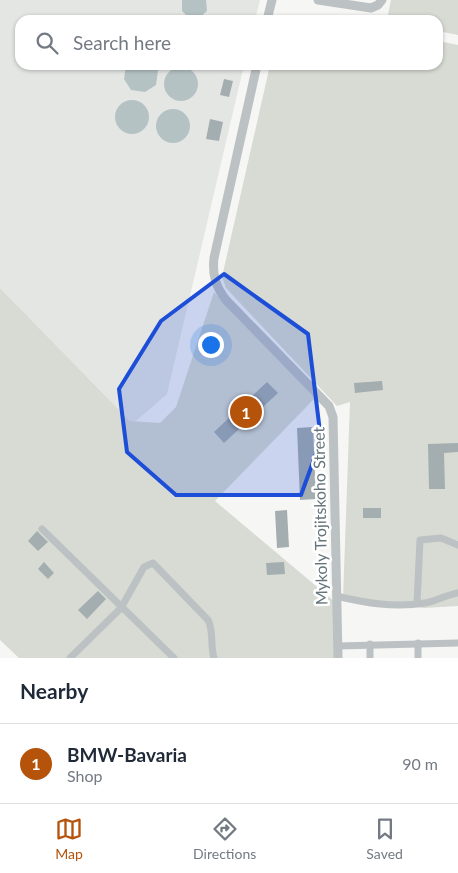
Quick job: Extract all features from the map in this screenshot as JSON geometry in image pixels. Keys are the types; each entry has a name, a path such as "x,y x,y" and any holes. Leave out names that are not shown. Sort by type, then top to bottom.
{"street":[{"path":"268,15 272,0"},
{"path":"318,0 371,8 378,5 382,0"},
{"name":"Mykoly Trojitskoho Street","path":"256,70 214,258 213,273 219,291 226,300 329,406 334,428 338,658"},
{"path":"42,529 174,658"},
{"path":"417,603 420,540 441,538 458,545"},
{"path":"70,658 121,608 144,567 153,563 208,620 211,626 210,639 214,658"},
{"path":"336,596 372,604 417,603 458,593"},
{"path":"338,646 458,642"},
{"path":"418,643 418,658"},
{"path":"370,644 370,658"}],"highlighted area":[{"path":"224,274 308,334 321,440 301,495 176,495 127,452 119,389 161,321"}],"shaded area":[{"path":"0,0 260,0 256,15 15,15 15,70 243,70 167,394 136,421 130,421 0,288"},
{"path":"182,0 206,0 207,11 202,15 186,15 182,11"},
{"path":"391,0 458,0 458,35 443,32 443,15 388,15"},
{"path":"443,42 458,45 458,606 424,608 343,599 350,402 337,406 226,288 222,277 269,70 443,70"},
{"path":"125,70 158,71 156,85 145,92 131,90 124,79"},
{"path":"172,70 190,70 197,77 197,91 188,100 174,100 165,91 165,77"},
{"path":"132,100 139,101 144,105 148,110 148,124 144,129 139,133 132,134 125,133 120,129 116,124 115,117 116,110 120,105 125,101"},
{"path":"173,109 180,110 185,114 189,119 189,133 185,138 180,142 173,143 166,142 161,138 157,133 156,126 157,119 161,114 166,110"},
{"path":"0,288 130,421 160,423 176,407 214,292 315,398 215,501 335,602 337,658 19,658 0,640"}],"building":[{"path":"224,79 233,81 229,97 220,95"},
{"path":"210,119 223,122 219,141 206,139"},
{"path":"382,381 383,390 355,393 354,383"},
{"path":"267,382 278,393 224,443 214,432"},
{"path":"313,427 316,499 300,500 297,428"},
{"path":"458,443 458,452 444,453 445,489 429,489 428,444"},
{"path":"363,508 381,508 381,518 363,518"},
{"path":"287,510 289,547 277,548 275,511"},
{"path":"37,531 48,542 38,551 28,541"},
{"path":"44,562 54,573 48,579 38,569"},
{"path":"284,562 285,574 267,575 266,563"},
{"path":"98,591 106,599 87,619 78,610"}],"place":[{"name":"BMW-Bavaria","path":"246,412"}]}
